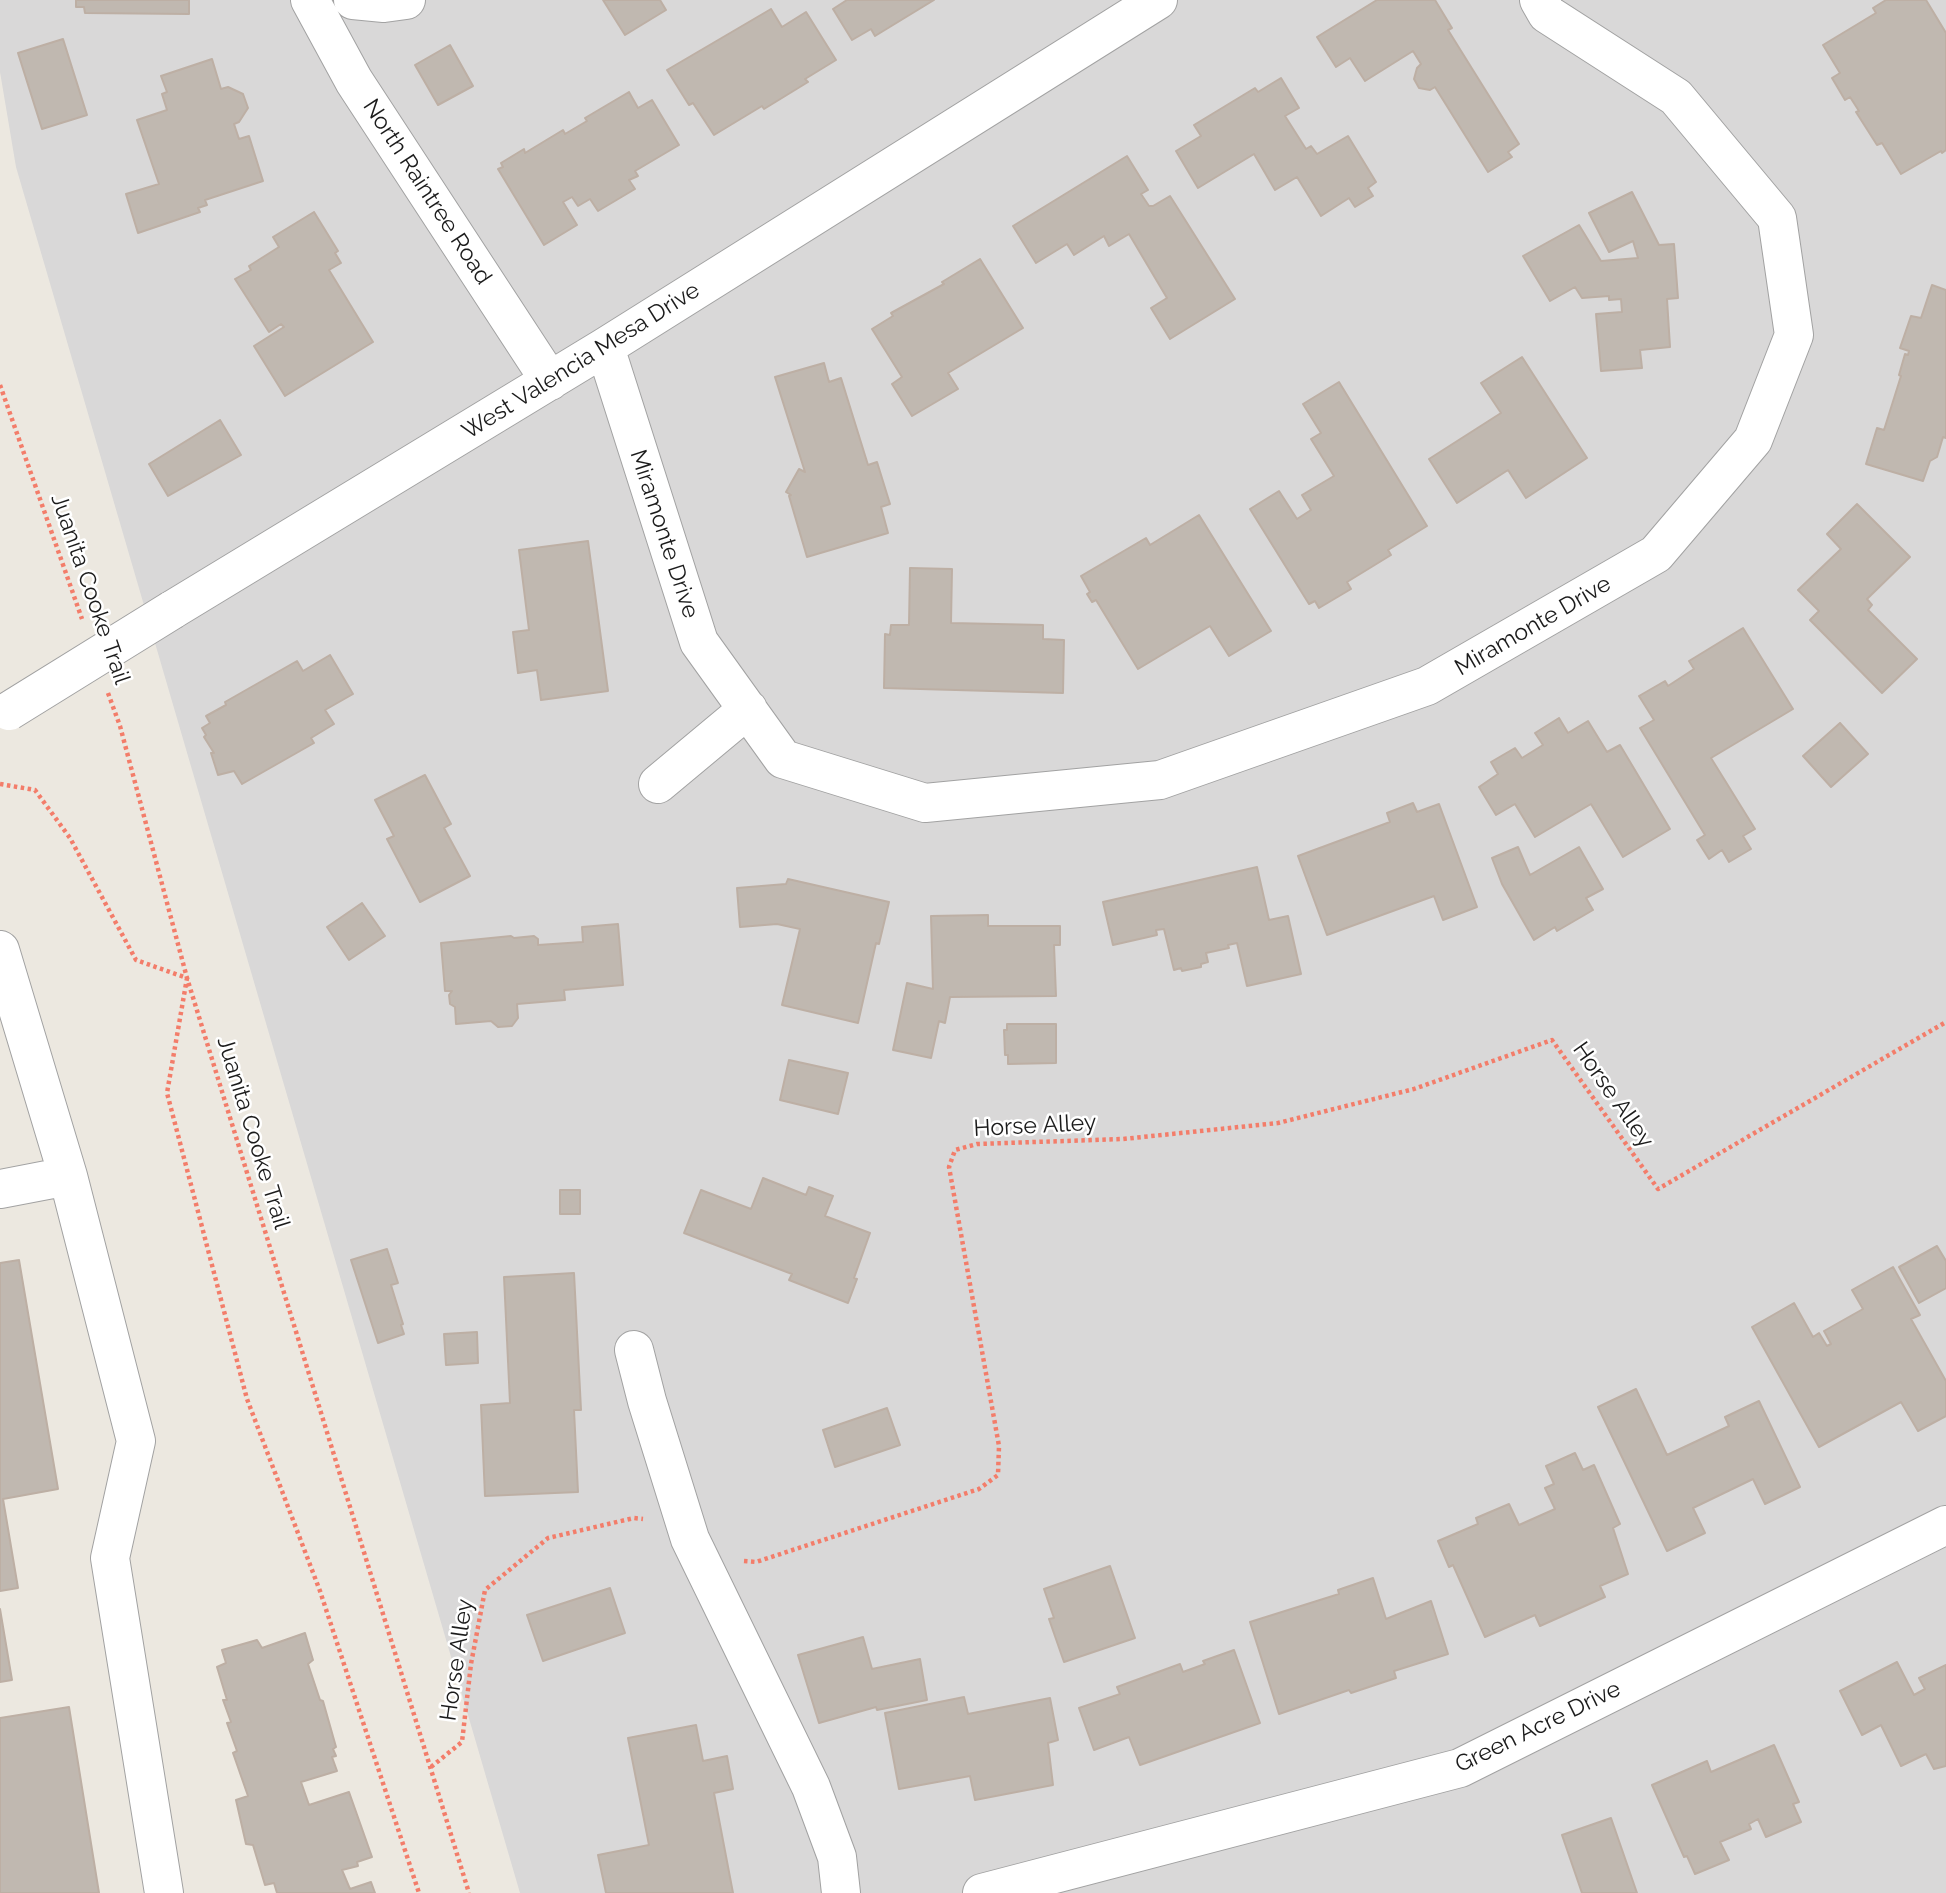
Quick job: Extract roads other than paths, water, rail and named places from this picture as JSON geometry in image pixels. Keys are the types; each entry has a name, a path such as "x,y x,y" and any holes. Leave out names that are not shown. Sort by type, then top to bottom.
{"street":[{"name":"North Raintree Road","path":"310,0 354,81 550,381"},
{"path":"353,0 384,3 406,0"},
{"name":"West Valencia Mesa Drive","path":"5,714 605,347 1158,0"},
{"name":"Miramonte Drive","path":"605,347 699,642 783,759 925,803 1160,780 1427,686 1656,554 1754,440 1794,335 1777,218 1676,97 1547,14 1539,0"},
{"path":"658,784 748,709"},
{"path":"0,950 68,1176 136,1441 110,1558 164,1893"},
{"path":"0,1189 68,1176"},
{"path":"634,1350 688,1532 811,1787 837,1857 841,1893"},
{"name":"Green Acre Drive","path":"982,1893 1460,1768 1946,1525"}]}
